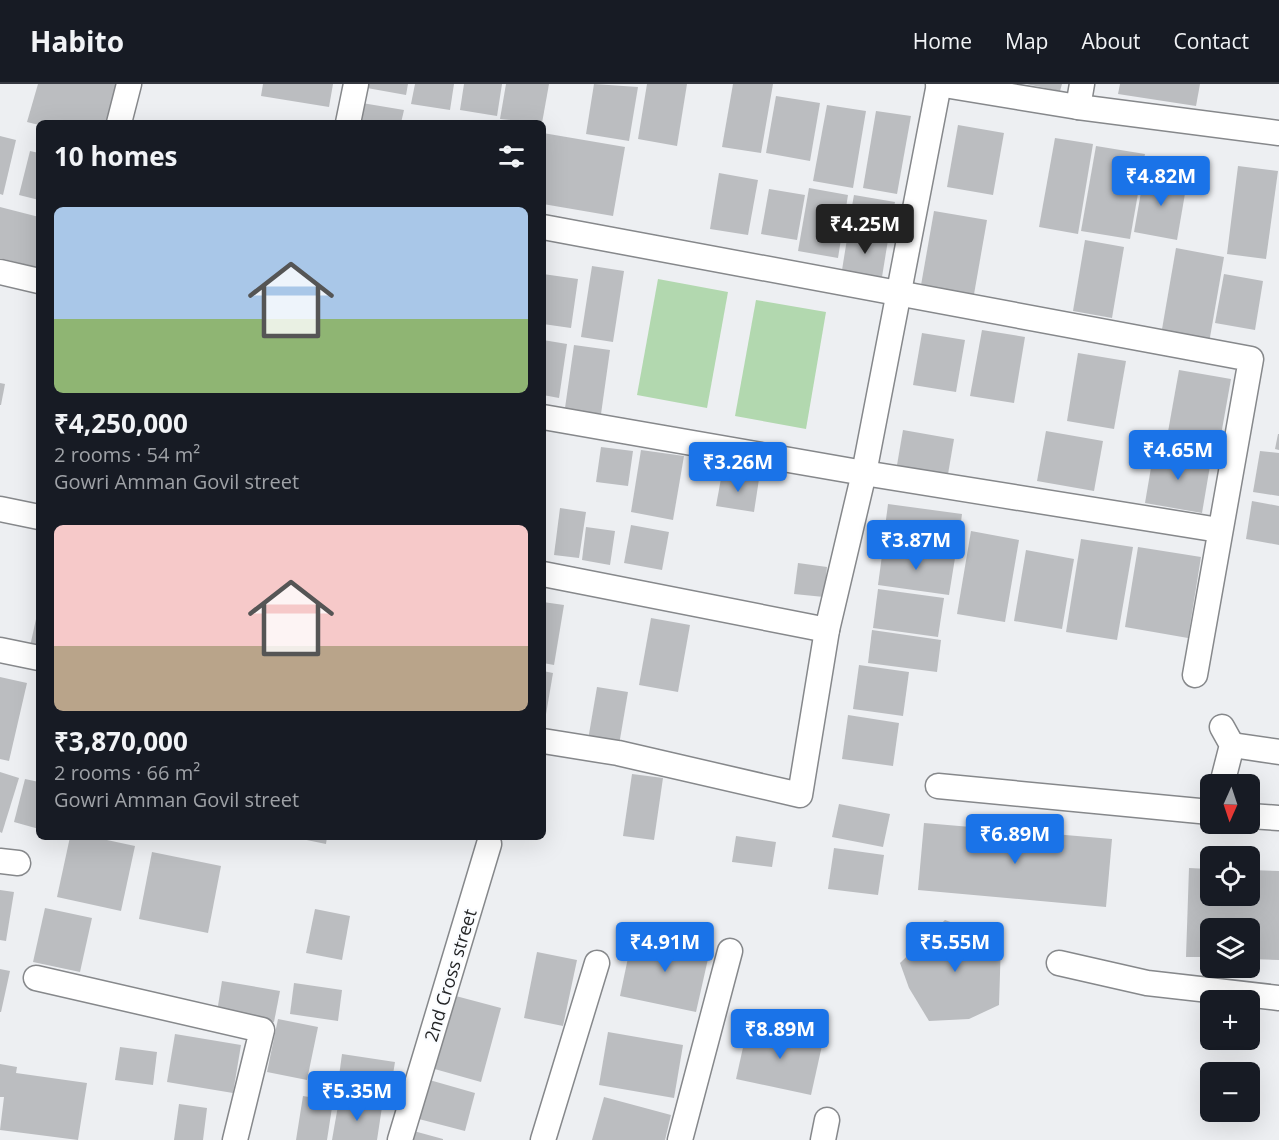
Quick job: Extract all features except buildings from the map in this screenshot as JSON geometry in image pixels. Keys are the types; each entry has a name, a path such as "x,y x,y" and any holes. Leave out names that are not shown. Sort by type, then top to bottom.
{"street":[{"path":"120,120 129,84"},
{"path":"349,120 356,84"},
{"path":"546,741 618,753 800,795 827,630 864,473 939,84 1080,95 1279,134"},
{"path":"546,228 1251,358 1195,675"},
{"path":"0,272 36,280"},
{"path":"546,418 864,473 1219,530"},
{"path":"0,508 36,516"},
{"path":"546,575 827,630"},
{"path":"0,650 36,657"},
{"path":"1223,774 1227,736 1279,752"},
{"path":"938,786 1200,811"},
{"path":"1260,817 1279,818"},
{"name":"2nd Cross street","path":"400,1140 489,844"},
{"path":"680,1140 730,951"},
{"path":"543,1140 597,963"},
{"path":"1059,963 1147,983 1279,998"},
{"path":"36,978 262,1030 235,1140"}],"green space":[{"path":"658,279 728,292 707,408 637,395"},
{"path":"756,300 826,312 806,429 735,416"}]}
